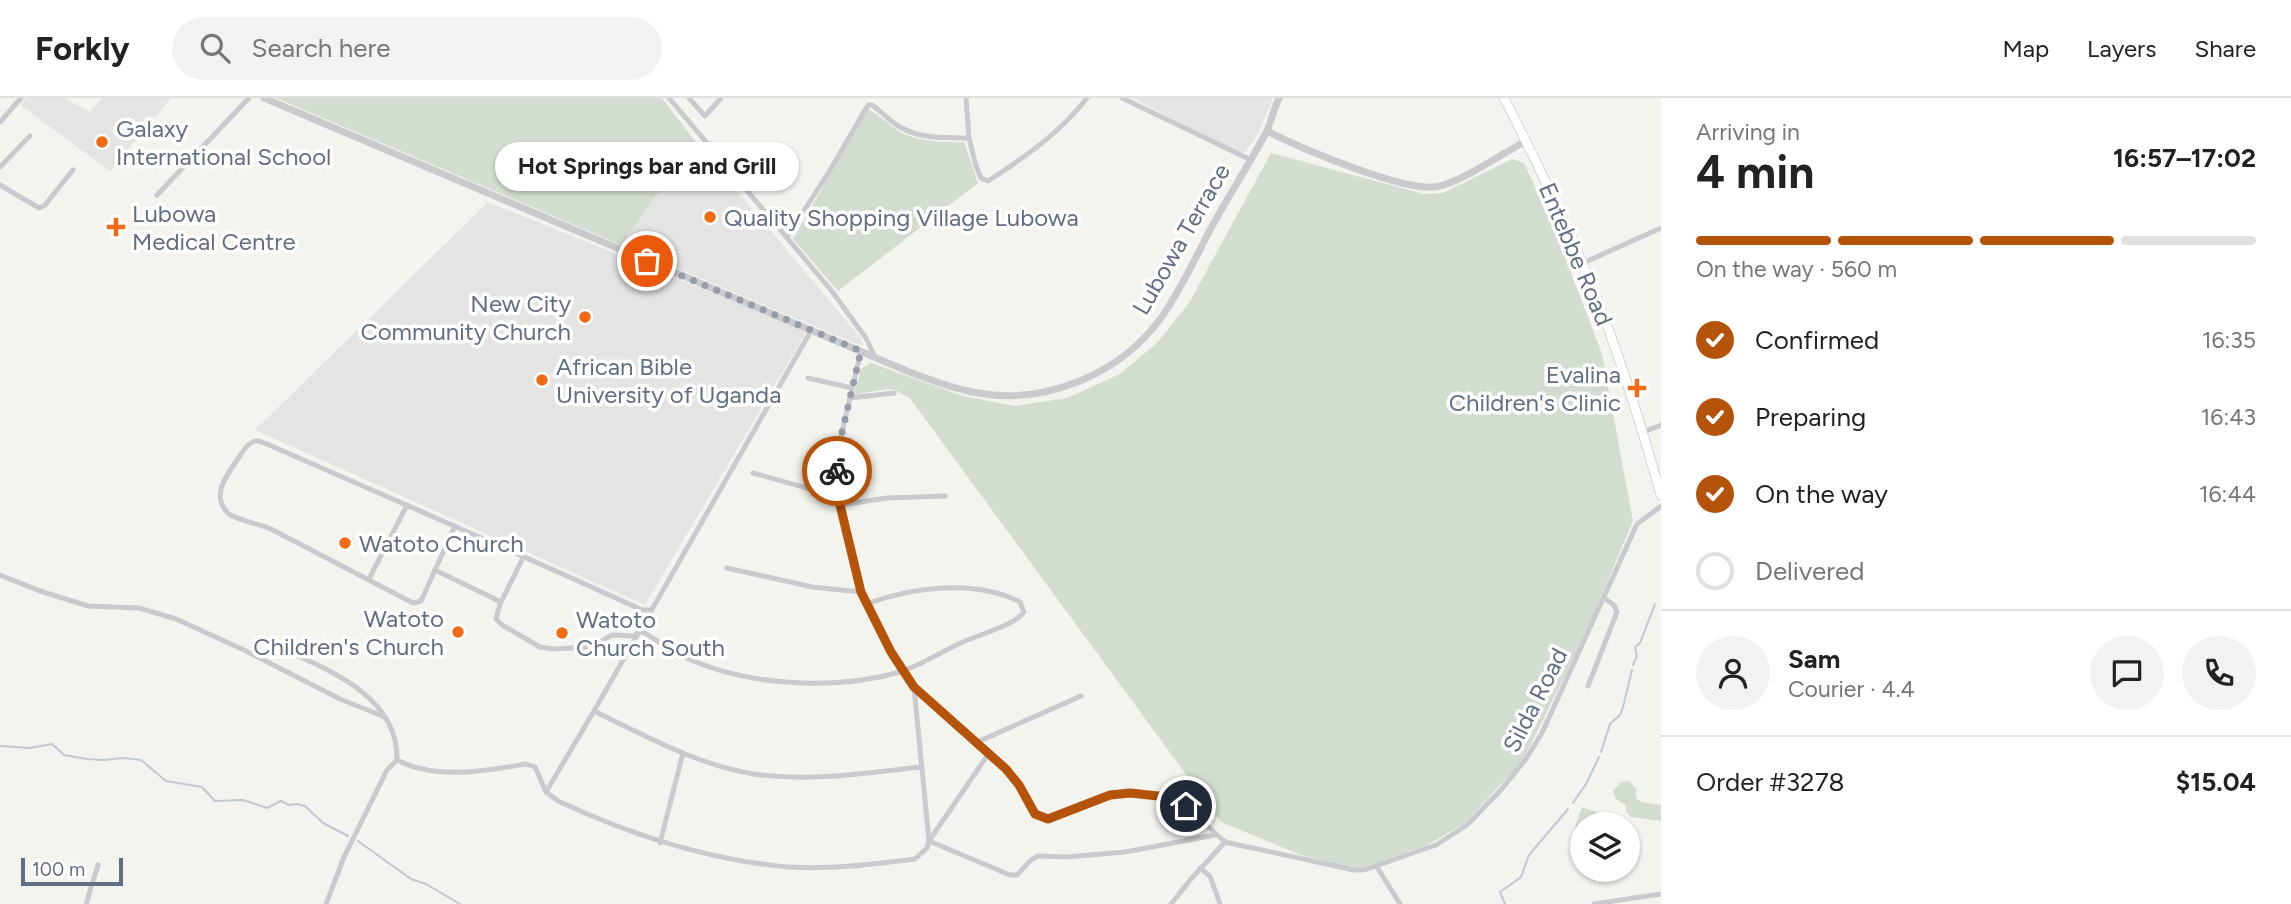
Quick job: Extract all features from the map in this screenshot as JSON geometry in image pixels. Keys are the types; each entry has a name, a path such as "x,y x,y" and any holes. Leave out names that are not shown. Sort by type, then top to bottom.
{"main road":[{"name":"Entebbe Road","path":"1504,98 1559,207 1583,263 1618,355 1661,495"}],"street":[{"path":"0,122 21,98"},
{"path":"157,195 249,98"},
{"name":"Lubowa Terrace","path":"264,98 945,385 978,393 1012,396 1050,391 1075,384 1119,360 1144,339 1161,318 1267,131 1279,98"},
{"path":"669,98 831,290 866,338 876,357"},
{"path":"689,98 705,116 721,98"},
{"path":"865,98 868,105"},
{"path":"966,98 969,138 976,166 981,178 988,181 1055,133 1087,98"},
{"path":"1122,98 1249,159"},
{"path":"787,237 823,183 868,105"},
{"path":"868,105 872,105 910,133 969,138"},
{"path":"1267,131 1348,166 1384,177 1434,187 1450,183 1526,141"},
{"path":"0,167 30,136"},
{"path":"0,185 38,208 45,205 73,170"},
{"path":"1583,263 1661,228"},
{"path":"546,792 812,329"},
{"name":"Silda Road","path":"861,351 839,445 837,474 840,505 861,592 902,671 914,687 989,753 1019,785 1035,814 1048,819 1110,795 1136,792 1177,798 1225,842 1354,870 1377,867 1442,842 1474,820 1536,744 1637,524 1661,506"},
{"path":"808,378 852,388"},
{"path":"850,398 894,393"},
{"path":"1643,432 1661,425"},
{"path":"455,526 421,601 413,603 271,529 255,522 234,518 221,504 220,494 223,479 249,443 258,440 524,556 642,610 651,610"},
{"path":"753,473 839,497"},
{"path":"840,505 887,498 945,496"},
{"path":"369,579 407,505"},
{"path":"524,556 500,604 496,619 502,625 540,647 553,649 591,648 612,635 634,636 640,630"},
{"path":"727,568 813,587 861,592"},
{"path":"435,570 500,604"},
{"path":"0,575 88,606 139,608 176,619 340,699 385,717"},
{"path":"640,630 682,656 736,674 811,683 839,682 902,671 983,632 1019,619 1024,612 1020,601 1003,595 959,588 894,595 866,604"},
{"path":"1588,686 1617,612 1614,605 1604,598"},
{"path":"261,640 357,687 373,700 385,717 397,743 397,760 387,770 344,857 326,904"},
{"path":"914,687 929,841"},
{"path":"975,743 1081,696"},
{"path":"594,711 683,753 733,769 782,776 856,774 920,767"},
{"path":"660,843 683,753"},
{"path":"397,760 414,768 458,771 526,764 538,770 546,792 566,805 660,843 745,861 789,867 915,859 923,854 989,753"},
{"path":"929,841 1010,875 1017,875 1038,856 1067,857 1125,852 1215,835"},
{"path":"1171,904 1225,842"},
{"path":"86,904 98,865"},
{"path":"1377,867 1400,904"},
{"path":"1200,868 1210,876 1220,904"},
{"path":"1594,904 1661,894"}],"shaded area":[{"name":"Galaxy International School","path":"26,98 64,98 90,112 102,98 171,98 110,171 20,105"},
{"path":"276,98 662,98 695,141 621,245"},
{"path":"1132,98 1273,98 1257,136 1244,153 1234,151"},
{"path":"868,109 897,130 912,137 939,142 964,142 978,183 838,291 793,239"},
{"path":"695,141 860,337 863,345 621,245"},
{"path":"1271,153 1424,194 1443,193 1512,159 1524,163 1554,228 1602,354 1633,521 1583,639 1522,762 1464,824 1427,845 1359,870 1301,855 1221,822 909,397 891,389 854,395 861,369 871,363 963,396 1015,406 1067,398 1120,374 1158,342 1189,303"},
{"name":"African Bible University of Uganda","path":"488,202 807,331 645,605 255,430"},
{"path":"1629,781 1636,789 1636,798 1641,802 1661,805 1661,821 1640,818 1640,812 1626,812 1626,805 1616,799 1613,791 1621,782"},
{"path":"1582,807 1596,812 1580,812"}],"waterway":[{"path":"1633,665 1637,656 1635,647 1640,643 1655,604"},
{"path":"1601,752 1610,724 1620,715 1632,670"},
{"path":"0,746 30,748 52,744 64,755 87,759 141,760 166,781 202,787 215,801 243,800 267,808 281,801 289,805 305,806 323,823 348,836"},
{"path":"1573,803 1599,757"},
{"path":"1505,904 1500,892 1521,877 1529,855 1568,809"},
{"path":"358,841 411,879 426,884 460,904"}],"way so far":[{"path":"647,261 861,351 839,445 837,471"}],"place":[{"name":"Galaxy International School","path":"102,142"},
{"name":"Quality Shopping Village Lubowa","path":"710,217"},
{"name":"Lubowa Medical Centre","path":"116,227"},
{"name":"Hot Springs bar and Grill","path":"647,261"},
{"name":"New City Community Church","path":"585,317"},
{"name":"African Bible University of Uganda","path":"542,380"},
{"name":"Evalina Children's Clinic","path":"1637,388"},
{"name":"Watoto Church","path":"345,543"},
{"name":"Watoto Children's Church","path":"458,632"},
{"name":"Watoto Church South","path":"562,633"}],"route":[{"path":"837,471 840,505 861,592 902,671 914,687 1006,769 1019,785 1035,814 1048,819 1110,795 1136,792 1177,798 1186,806"}]}
